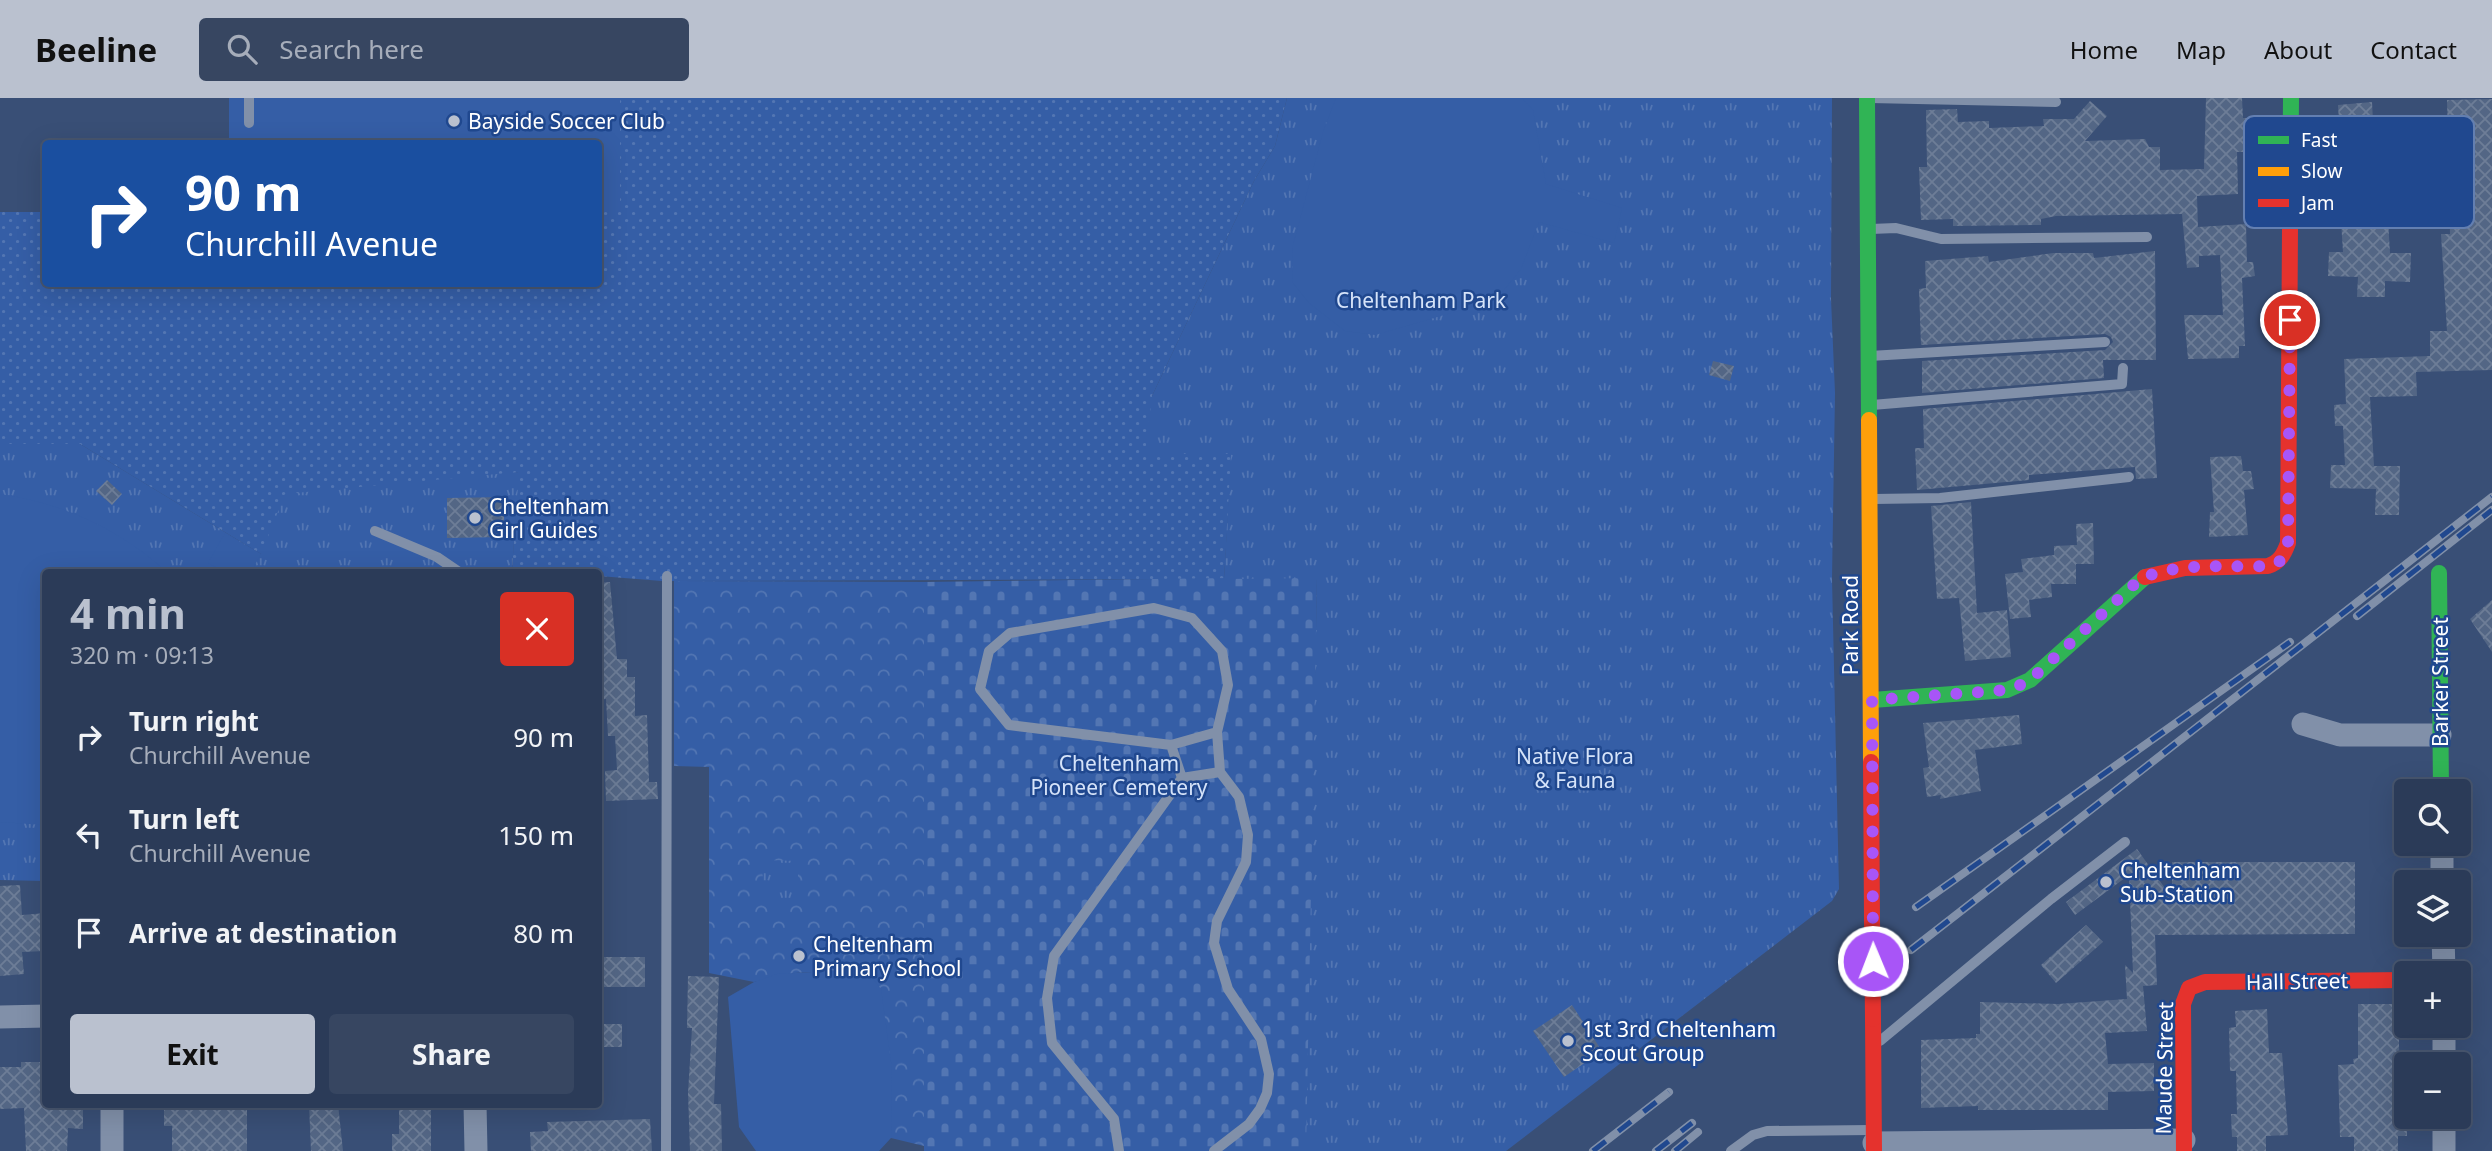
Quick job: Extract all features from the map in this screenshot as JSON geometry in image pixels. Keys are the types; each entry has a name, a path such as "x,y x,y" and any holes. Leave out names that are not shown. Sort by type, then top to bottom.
{"street":[{"name":"Park Road","path":"1867,98 1874,1141"},
{"path":"2291,98 2291,116"},
{"path":"1872,700 2007,690 2030,680 2139,580 2152,573 2170,569 2268,566 2280,561 2285,555 2288,543 2290,228"},
{"name":"Barker Street","path":"2439,573 2441,779"},
{"path":"2304,724 2340,735 2440,735"},
{"name":"Hall Street","path":"2189,988 2205,982 2394,980"},
{"name":"Maude Street","path":"2184,1146 2183,1004 2189,988"},
{"path":"0,1017 42,1016"},
{"path":"111,1108 112,1151"},
{"path":"475,1108 476,1151"},
{"path":"2444,1129 2444,1151"},
{"path":"1874,1141 2036,1147 2184,1146"}],"lane":[{"path":"249,98 249,123"},
{"path":"1867,98 2056,102"},
{"path":"1867,229 1896,228 1941,239 2147,236"},
{"path":"1868,356 2105,342"},
{"path":"1870,405 2122,384 2123,368"},
{"path":"1871,500 1940,498 2129,477"},
{"path":"375,531 437,557 455,569"},
{"path":"666,1151 667,576"},
{"path":"1214,1151 1249,1124 1260,1109 1267,1093 1269,1074 1261,1039 1228,989 1214,943 1217,920 1246,862 1248,835 1239,797 1220,772 1216,732 1228,685 1222,651 1192,618 1154,608 1010,633 989,651 980,689 1009,725 1171,744 1216,732"},
{"path":"1171,744 1182,778"},
{"path":"1119,1151 1114,1119 1052,1043 1048,988 1054,957 1182,778 1220,772"},
{"path":"1874,1046 2050,899 2125,842"},
{"path":"1731,1151 1753,1135 1767,1131 1874,1141"}],"green space":[{"name":"Bayside Soccer Club","path":"229,98 620,98 620,210 602,210 602,140 229,140"},
{"path":"620,98 1287,98 1275,146 1254,181 1152,396 1232,454 1224,579 662,581 602,576 602,569 512,569 518,472 261,554 80,444 0,444 0,212 42,212 42,287 602,287 602,210 620,210"},
{"path":"1287,98 1832,98 1831,299 1835,393 1832,579 1839,889 1832,901 1506,1151 1306,1151 1317,578 1224,579 1231,454 1145,454 1152,396 1254,181 1275,146"},
{"name":"Cheltenham Park","path":"1336,98 1522,98 1533,110 1546,184 1622,208 1614,243 1539,222 1521,269 1496,300 1375,335 1345,331 1309,303 1293,283 1292,249 1323,132"},
{"path":"0,444 80,444 261,554 285,494 519,472 512,569 42,569 42,881 0,880"},
{"path":"0,494 46,504 89,520 130,543 163,569 42,569 42,825 0,822"},
{"path":"225,533 261,554 253,569 219,569 208,563"},
{"name":"Cheltenham Pioneer Cemetery","path":"1317,577 1310,1151 924,1151 924,582"},
{"name":"Cheltenham Primary School","path":"674,581 924,582 924,1146 891,1138 891,1067 865,969 795,973 754,982 709,973 709,767 674,766"},
{"path":"763,860 798,861 798,905 762,904"},
{"path":"865,969 881,989 892,1069 891,1138 879,1151 756,1151 739,1127 728,997 754,982 777,974"}],"building":[{"path":"2206,98 2242,98 2244,152 2237,152 2238,194 2197,196 2198,227 2244,224 2246,228 2247,262 2253,262 2255,276 2242,278 2245,346 2239,346 2239,358 2188,359 2184,315 2223,315 2220,255 2199,256 2199,267 2187,268 2182,214 2056,216 2041,219 2041,225 1953,226 1953,219 1921,220 1919,167 1927,167 1926,110 1957,109 1958,122 1989,121 1989,128 2044,126 2043,119 2074,119 2090,101 2107,116 2085,141 2145,139 2149,147 2160,147 2160,170 2204,169"},
{"path":"2492,99 2492,370 2416,372 2417,396 2370,397 2374,466 2400,466 2399,515 2375,515 2376,489 2330,488 2331,465 2345,465 2343,426 2335,426 2334,405 2346,404 2344,359 2430,356 2430,331 2447,331 2441,234 2450,234 2450,228 2474,228 2474,116 2447,116 2447,100"},
{"path":"2372,102 2373,116 2339,116 2338,105"},
{"path":"2341,228 2388,228 2390,253 2411,253 2410,282 2385,281 2385,297 2357,297 2358,277 2328,276 2329,252 2343,252"},
{"path":"2155,251 2156,360 2103,360 2104,378 1922,393 1922,361 2105,350 2113,342 2111,337 2105,334 1921,345 1919,289 1926,288 1925,261 1988,256 1989,262 2053,253 2093,253 2094,258"},
{"path":"1713,361 1734,366 1730,381 1709,375"},
{"path":"2152,389 2157,478 2136,479 2135,467 2029,475 2029,480 1917,490 1915,448 1924,448 1923,409"},
{"path":"2241,456 2243,471 2251,471 2254,489 2244,490 2248,535 2209,537 2210,512 2214,512 2210,457"},
{"path":"107,480 122,494 112,505 96,491"},
{"name":"Cheltenham Girl Guides","path":"504,497 504,537 447,538 447,498"},
{"path":"1971,502 1977,613 2007,610 2011,657 1965,661 1959,598 1937,599 1931,506"},
{"path":"2093,523 2094,564 2076,564 2076,584 2051,584 2052,597 2029,600 2031,617 2010,619 2005,574 2023,572 2021,559 2054,555 2054,546 2077,545 2076,524"},
{"path":"610,582 617,659 627,659 627,677 635,677 635,716 647,715 649,782 657,782 658,799 606,801 605,771 617,770 615,736 608,736 606,699 602,700 602,583"},
{"path":"2492,600 2492,652 2470,619"},
{"path":"2019,715 2022,744 1975,750 1981,791 1940,799 1941,795 1927,797 1923,768 1929,767 1923,723"},
{"path":"2137,849 2172,898 2172,862 2355,862 2355,934 2155,935 2157,985 2143,986 2147,1031 2105,1033 2108,1064 2154,1063 2154,1091 2108,1092 2108,1110 1978,1110 1978,1106 1921,1108 1921,1040 1976,1038 1976,1034 1980,1034 1980,1002 2058,1004 2127,999 2125,965 2133,973 2129,875 2075,915 2066,902"},
{"path":"20,885 22,915 42,913 42,951 22,952 24,974 0,976 0,886"},
{"path":"2086,925 2103,942 2056,983 2041,965"},
{"path":"602,957 645,957 645,987 602,987"},
{"path":"688,976 719,977 714,1104 721,1104 722,1151 690,1151 688,1093 692,1028 687,1028"},
{"path":"2358,1004 2394,1004 2394,1038 2399,1038 2399,1052 2394,1052 2394,1129 2407,1129 2407,1136 2398,1136 2398,1151 2354,1151 2354,1137 2340,1137 2338,1065 2354,1064 2353,1059 2358,1058"},
{"name":"1st 3rd Cheltenham Scout Group","path":"1572,1005 1602,1051 1564,1077 1533,1031"},
{"path":"2267,1009 2269,1053 2282,1053 2288,1135 2266,1136 2266,1151 2237,1151 2237,1137 2232,1137 2231,1114 2237,1114 2236,1071 2230,1071 2229,1028 2236,1027 2235,1011"},
{"path":"602,1024 622,1024 622,1047 602,1047"},
{"path":"21,1062 41,1062 42,1108 83,1108 83,1129 68,1128 67,1151 26,1151 24,1108 0,1109 0,1067 21,1067"},
{"path":"164,1108 247,1108 247,1151 172,1151 172,1126 164,1126"},
{"path":"309,1108 338,1108 343,1151 311,1151"},
{"path":"399,1108 431,1108 431,1151 392,1151 392,1134 399,1134"},
{"path":"650,1119 652,1151 531,1151 530,1132 548,1131 547,1122"}],"railway":[{"path":"1911,950 2492,497"},
{"path":"2357,616 2492,510"},
{"path":"1916,907 2290,642"},
{"path":"1593,1151 1669,1092"},
{"path":"1656,1151 1692,1123"},
{"path":"1675,1151 1698,1132"}],"traffic: fast":[{"path":"1867,98 1869,420"},
{"path":"2291,98 2291,116"},
{"path":"2439,573 2441,779"},
{"path":"1872,700 2007,690 2030,680 2145,577"}],"traffic: slow":[{"path":"1869,420 1871,762"}],"traffic: jam":[{"path":"2145,577 2185,568 2268,566 2279,560 2288,543 2290,228"},
{"path":"1871,762 1872,919"},
{"path":"1872,919 1873,1019"},
{"path":"2184,1151 2183,1004 2189,988 2205,982 2394,980"},
{"path":"1873,1019 1874,1151"}],"place":[{"name":"Bayside Soccer Club","path":"454,121"},
{"name":"Cheltenham Girl Guides","path":"475,518"},
{"name":"Cheltenham Sub-Station","path":"2106,882"},
{"name":"Cheltenham Primary School","path":"799,956"},
{"name":"1st 3rd Cheltenham Scout Group","path":"1568,1041"}],"route":[{"path":"1873,961 1872,700 2007,690 2030,680 2139,580 2152,573 2170,569 2268,566 2280,561 2285,555 2288,543 2290,320"}],"park label":[{"name":"Native Flora & Fauna","path":"1575,768"}]}
